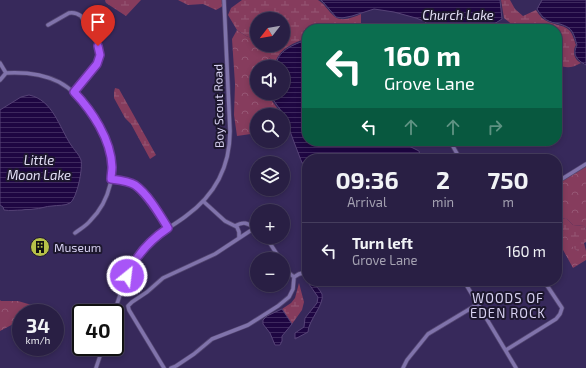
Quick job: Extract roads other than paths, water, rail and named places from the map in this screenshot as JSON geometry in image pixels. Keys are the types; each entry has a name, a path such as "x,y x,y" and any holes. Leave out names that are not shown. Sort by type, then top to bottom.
{"street":[{"name":"Boy Scout Road","path":"117,304 133,264 148,243 196,209 214,188 227,158 230,142 230,114 224,0"},
{"path":"48,25 69,13 77,13 98,46 100,55 97,64 74,92"},
{"path":"0,63 6,73"},
{"path":"0,80 6,73 21,72 45,76 60,82 74,92 84,103 101,128 110,153 112,167 111,179 107,194 100,210 76,233"},
{"path":"562,179 586,164"},
{"path":"111,179 124,181 135,185 148,198 168,228"},
{"path":"203,201 225,221 235,226 238,230 239,238"},
{"path":"235,226 241,223 250,225"},
{"path":"164,368 128,306 163,278 214,254 250,232"},
{"path":"171,368 194,354 212,339 248,325 278,306 288,297 293,289 294,278 302,273"},
{"path":"290,274 294,278"},
{"path":"467,286 516,368"},
{"path":"506,350 556,319 560,314 562,308 547,286"},
{"path":"403,368 407,360 428,334 478,304"},
{"path":"96,368 100,356"}],"water":[{"name":"Church Lake","path":"321,0 500,0 502,19 494,24 427,24 416,18 394,12 374,9 352,16 342,18 336,17"},
{"path":"542,0 586,0 586,65 576,57 575,52 577,45 571,30 562,24 547,20 537,9"},
{"path":"302,42 302,146 409,146 419,151 420,154 302,154 302,162 290,132 290,108 279,108 274,100 290,100 290,60 278,60 282,52 290,52 291,46"},
{"name":"Little Moon Lake","path":"29,95 44,102 50,108 79,156 81,160 81,170 79,183 73,200 68,204 38,209 4,210 0,205 0,110 21,97"},
{"path":"310,286 316,286 322,294 321,303 308,332 295,339 295,333 304,327 305,318 317,303 318,297"},
{"path":"282,309 292,324 282,336 280,345 275,345 270,333 263,324 263,320 267,316"}],"place":[{"name":"Museum","path":"40,247"}],"district":[{"name":"WOODS OF EDEN ROCK","path":"508,306"}]}
